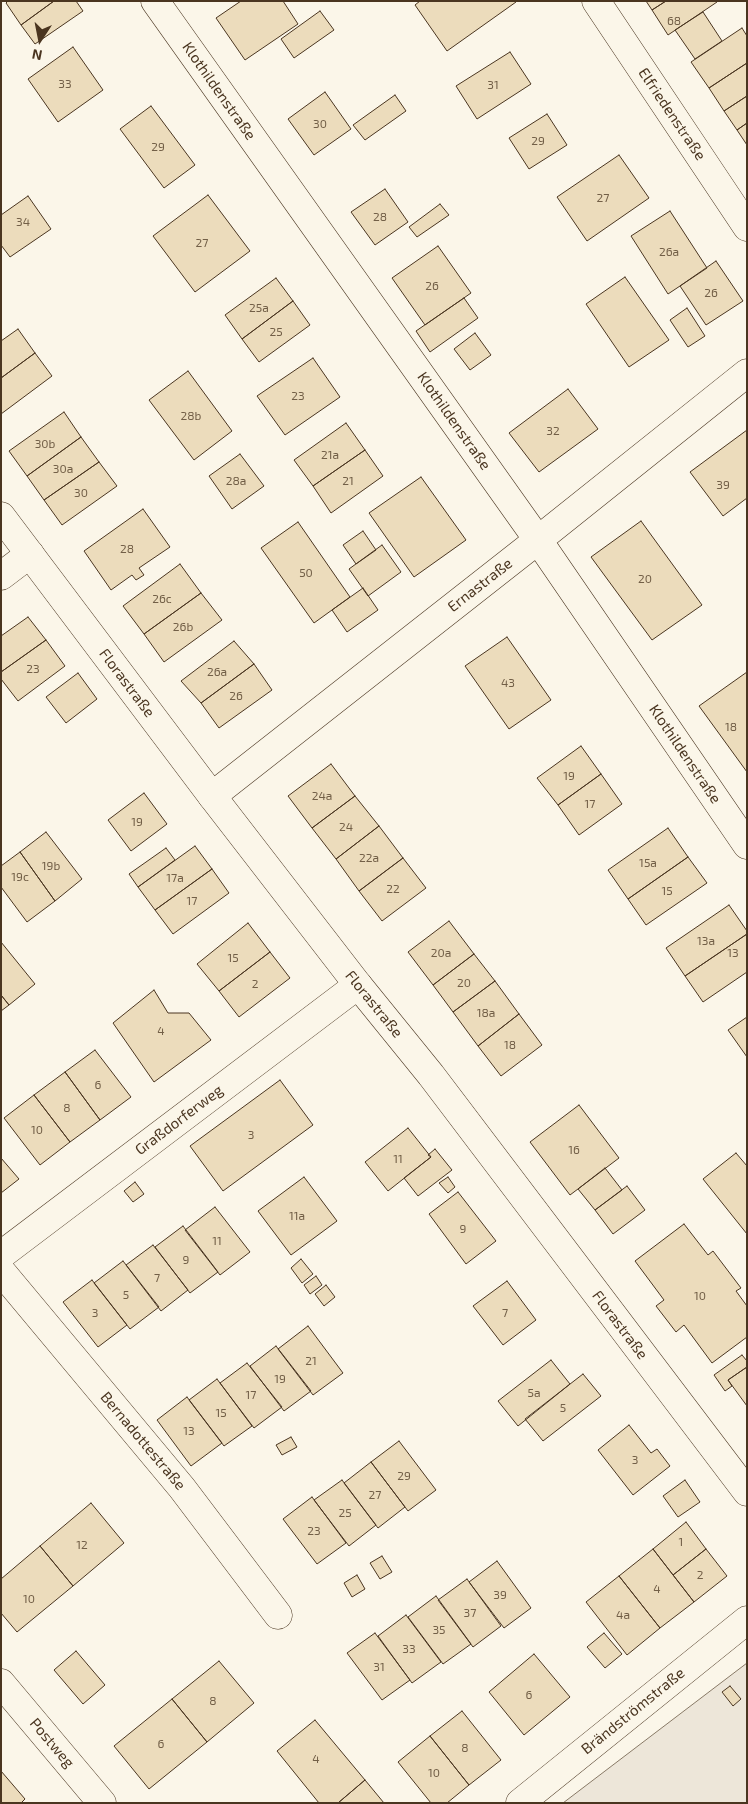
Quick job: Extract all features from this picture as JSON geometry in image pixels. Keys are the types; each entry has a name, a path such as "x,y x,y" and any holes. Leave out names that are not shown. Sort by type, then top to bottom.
{"street":[{"name":"Klothildenstraße","path":"155,1 538,540 747,844"},
{"name":"Elfriedenstraße","path":"596,1 747,227"},
{"name":"Ernastraße","path":"212,796 747,373"},
{"name":"Florastraße","path":"1,516 212,796 358,985 443,1091 747,1492"},
{"path":"1,576 30,554"},
{"name":"Graßdorferweg","path":"1,1255 358,985"},
{"name":"Bernadottestraße","path":"1,1271 182,1488 278,1615"},
{"name":"Brändströmstraße","path":"520,1803 747,1620"},
{"name":"Postweg","path":"1,1683 102,1803"}],"shaded area":[{"path":"747,1663 747,1803 563,1803"}],"building":[{"path":"8,1 54,1 21,25 6,3"},
{"path":"54,1 76,1 83,11 35,44 21,25"},
{"path":"241,1 283,1 298,24 245,60 216,18"},
{"path":"420,1 516,2 447,51 415,5"},
{"path":"646,1 666,1 652,10"},
{"path":"666,1 717,2 668,35 652,10"},
{"path":"320,11 334,30 294,58 281,39"},
{"path":"703,12 722,41 695,59 675,30"},
{"path":"742,28 747,36 747,63 709,88 691,62"},
{"path":"73,47 103,90 58,122 28,79"},
{"path":"510,52 531,84 477,119 456,86"},
{"path":"747,63 747,96 724,111 709,88"},
{"path":"325,92 351,129 314,155 288,119"},
{"path":"395,95 406,111 365,140 353,125"},
{"path":"747,96 747,123 737,130 724,111"},
{"path":"151,106 195,165 164,188 120,129"},
{"path":"547,114 567,145 529,169 509,138"},
{"path":"747,123 747,145 737,130"},
{"path":"619,155 649,198 587,241 557,197"},
{"path":"385,189 408,222 375,245 351,212"},
{"path":"208,195 250,251 195,292 153,236"},
{"path":"28,196 51,229 10,257 1,245 1,215"},
{"path":"440,204 449,215 417,237 409,227"},
{"path":"670,211 707,268 668,294 631,236"},
{"path":"438,246 471,293 425,325 392,278"},
{"path":"716,261 743,301 706,325 680,286"},
{"path":"625,277 669,340 629,367 586,304"},
{"path":"276,278 293,301 242,339 225,315"},
{"path":"464,298 478,318 430,352 416,331"},
{"path":"293,301 310,325 259,362 242,339"},
{"path":"687,308 705,336 688,347 670,320"},
{"path":"18,329 35,353 1,378 1,341"},
{"path":"475,333 491,355 470,370 454,349"},
{"path":"35,353 52,376 1,414 1,378"},
{"path":"313,358 340,397 285,435 257,396"},
{"path":"188,371 232,431 194,460 149,400"},
{"path":"568,389 598,429 539,472 509,433"},
{"path":"64,412 81,437 27,476 9,451"},
{"path":"346,423 365,450 313,486 294,460"},
{"path":"747,430 747,498 723,516 690,472"},
{"path":"81,437 99,462 44,500 27,476"},
{"path":"365,450 383,476 331,513 313,486"},
{"path":"240,454 264,486 232,509 209,476"},
{"path":"99,462 117,486 62,525 44,500"},
{"path":"421,477 466,540 414,577 369,513"},
{"path":"143,509 170,547 139,568 144,575 136,580 132,575 111,590 84,551"},
{"path":"641,521 702,605 652,640 591,557"},
{"path":"298,522 350,597 314,623 261,548"},
{"path":"363,531 376,550 356,564 343,545"},
{"path":"382,545 401,572 368,596 349,569"},
{"path":"180,564 201,593 144,634 123,606"},
{"path":"363,588 378,610 347,632 332,610"},
{"path":"201,593 222,620 164,662 144,634"},
{"path":"28,617 46,640 1,672 1,636"},
{"path":"507,637 551,700 509,729 465,666"},
{"path":"46,640 65,666 18,701 1,679 1,672"},
{"path":"234,641 254,664 201,703 181,681"},
{"path":"254,664 272,690 219,728 201,703"},
{"path":"747,672 747,772 699,706"},
{"path":"78,673 97,699 66,723 46,697"},
{"path":"581,746 601,774 558,805 537,778"},
{"path":"331,764 355,796 312,828 288,796"},
{"path":"601,774 622,804 579,835 558,805"},
{"path":"144,793 167,824 131,851 108,820"},
{"path":"355,796 379,826 336,859 312,828"},
{"path":"379,826 403,858 359,891 336,859"},
{"path":"668,828 688,857 628,899 608,870"},
{"path":"46,832 82,879 55,901 20,852"},
{"path":"195,846 212,869 155,910 138,887"},
{"path":"166,848 175,860 138,887 129,874"},
{"path":"20,852 55,901 27,922 1,887 1,866"},
{"path":"688,857 707,883 646,925 628,899"},
{"path":"403,858 426,888 382,921 359,891"},
{"path":"212,869 229,893 173,934 155,910"},
{"path":"729,905 747,931 747,934 685,976 666,948"},
{"path":"449,921 474,954 433,985 408,952"},
{"path":"248,923 270,952 219,991 197,964"},
{"path":"747,934 747,972 703,1002 685,976"},
{"path":"1,942 35,984 9,1005 1,995"},
{"path":"270,952 290,978 239,1017 219,991"},
{"path":"474,954 495,981 453,1012 433,985"},
{"path":"495,981 519,1014 478,1046 453,1012"},
{"path":"154,990 168,1013 189,1013 211,1040 154,1082 113,1023"},
{"path":"1,995 9,1005 1,1011"},
{"path":"519,1014 542,1045 501,1076 478,1046"},
{"path":"747,1017 747,1057 728,1030"},
{"path":"95,1050 131,1097 100,1120 65,1072"},
{"path":"65,1072 100,1120 70,1142 34,1095"},
{"path":"280,1080 313,1125 223,1191 190,1146"},
{"path":"34,1095 70,1142 40,1165 4,1118"},
{"path":"579,1105 619,1158 570,1195 530,1142"},
{"path":"408,1128 431,1157 388,1191 365,1162"},
{"path":"435,1149 452,1170 418,1196 404,1178 431,1157 428,1155"},
{"path":"736,1153 747,1166 747,1234 703,1179"},
{"path":"1,1158 19,1179 1,1193"},
{"path":"605,1168 622,1190 595,1210 578,1189"},
{"path":"304,1177 337,1221 291,1255 258,1211"},
{"path":"448,1177 455,1187 448,1193 439,1183"},
{"path":"135,1182 144,1194 133,1202 124,1191"},
{"path":"627,1186 645,1210 613,1234 595,1210"},
{"path":"458,1192 496,1241 466,1264 429,1214"},
{"path":"215,1207 250,1252 220,1275 185,1230"},
{"path":"684,1224 708,1255 713,1251 741,1288 736,1291 747,1306 747,1337 712,1363 684,1325 676,1332 656,1306 664,1300 635,1261"},
{"path":"183,1226 218,1272 190,1293 155,1247"},
{"path":"153,1245 188,1290 161,1311 126,1265"},
{"path":"301,1259 313,1274 302,1283 291,1268"},
{"path":"123,1261 159,1307 130,1329 94,1283"},
{"path":"316,1276 322,1285 310,1294 304,1285"},
{"path":"92,1280 127,1325 98,1347 63,1302"},
{"path":"507,1281 536,1320 503,1345 473,1306"},
{"path":"326,1285 335,1297 324,1306 315,1294"},
{"path":"308,1326 343,1373 313,1395 278,1349"},
{"path":"276,1346 311,1391 284,1411 250,1366"},
{"path":"742,1355 747,1361 747,1367 728,1380 732,1386 725,1391 714,1375"},
{"path":"551,1360 570,1384 518,1426 498,1401"},
{"path":"247,1363 282,1407 254,1428 220,1383"},
{"path":"747,1367 747,1406 728,1380"},
{"path":"583,1374 601,1396 543,1441 525,1419"},
{"path":"217,1379 252,1426 224,1446 189,1400"},
{"path":"187,1397 222,1443 191,1466 157,1420"},
{"path":"629,1425 651,1453 657,1449 670,1466 633,1495 598,1450"},
{"path":"291,1437 297,1447 282,1455 276,1445"},
{"path":"399,1441 436,1490 408,1511 371,1462"},
{"path":"371,1462 405,1507 378,1528 344,1483"},
{"path":"342,1480 376,1525 349,1546 314,1500"},
{"path":"685,1480 700,1502 678,1517 663,1496"},
{"path":"312,1497 346,1543 317,1564 283,1519"},
{"path":"91,1503 124,1543 73,1586 40,1546"},
{"path":"686,1522 706,1549 673,1575 653,1549"},
{"path":"40,1546 73,1586 17,1632 1,1613 1,1579"},
{"path":"653,1549 694,1602 660,1628 619,1576"},
{"path":"706,1549 727,1576 694,1602 673,1575"},
{"path":"382,1556 392,1572 380,1579 370,1563"},
{"path":"497,1561 531,1608 504,1628 469,1582"},
{"path":"357,1575 365,1589 352,1597 344,1583"},
{"path":"619,1576 660,1628 627,1655 586,1602"},
{"path":"467,1579 501,1626 473,1647 438,1600"},
{"path":"436,1596 471,1644 443,1664 408,1617"},
{"path":"406,1615 441,1662 412,1683 378,1636"},
{"path":"375,1633 410,1680 382,1700 347,1653"},
{"path":"604,1633 622,1654 605,1668 587,1647"},
{"path":"76,1651 105,1685 83,1704 54,1670"},
{"path":"534,1654 570,1697 524,1735 489,1692"},
{"path":"219,1661 254,1703 207,1742 172,1699"},
{"path":"730,1686 741,1699 733,1706 722,1692"},
{"path":"172,1699 207,1742 149,1789 114,1746"},
{"path":"462,1711 501,1760 469,1785 430,1736"},
{"path":"315,1720 365,1780 338,1803 319,1803 277,1751"},
{"path":"430,1736 469,1785 447,1803 431,1803 398,1762"},
{"path":"1,1771 25,1799 21,1803 1,1803"},
{"path":"365,1780 384,1803 338,1803"}]}
